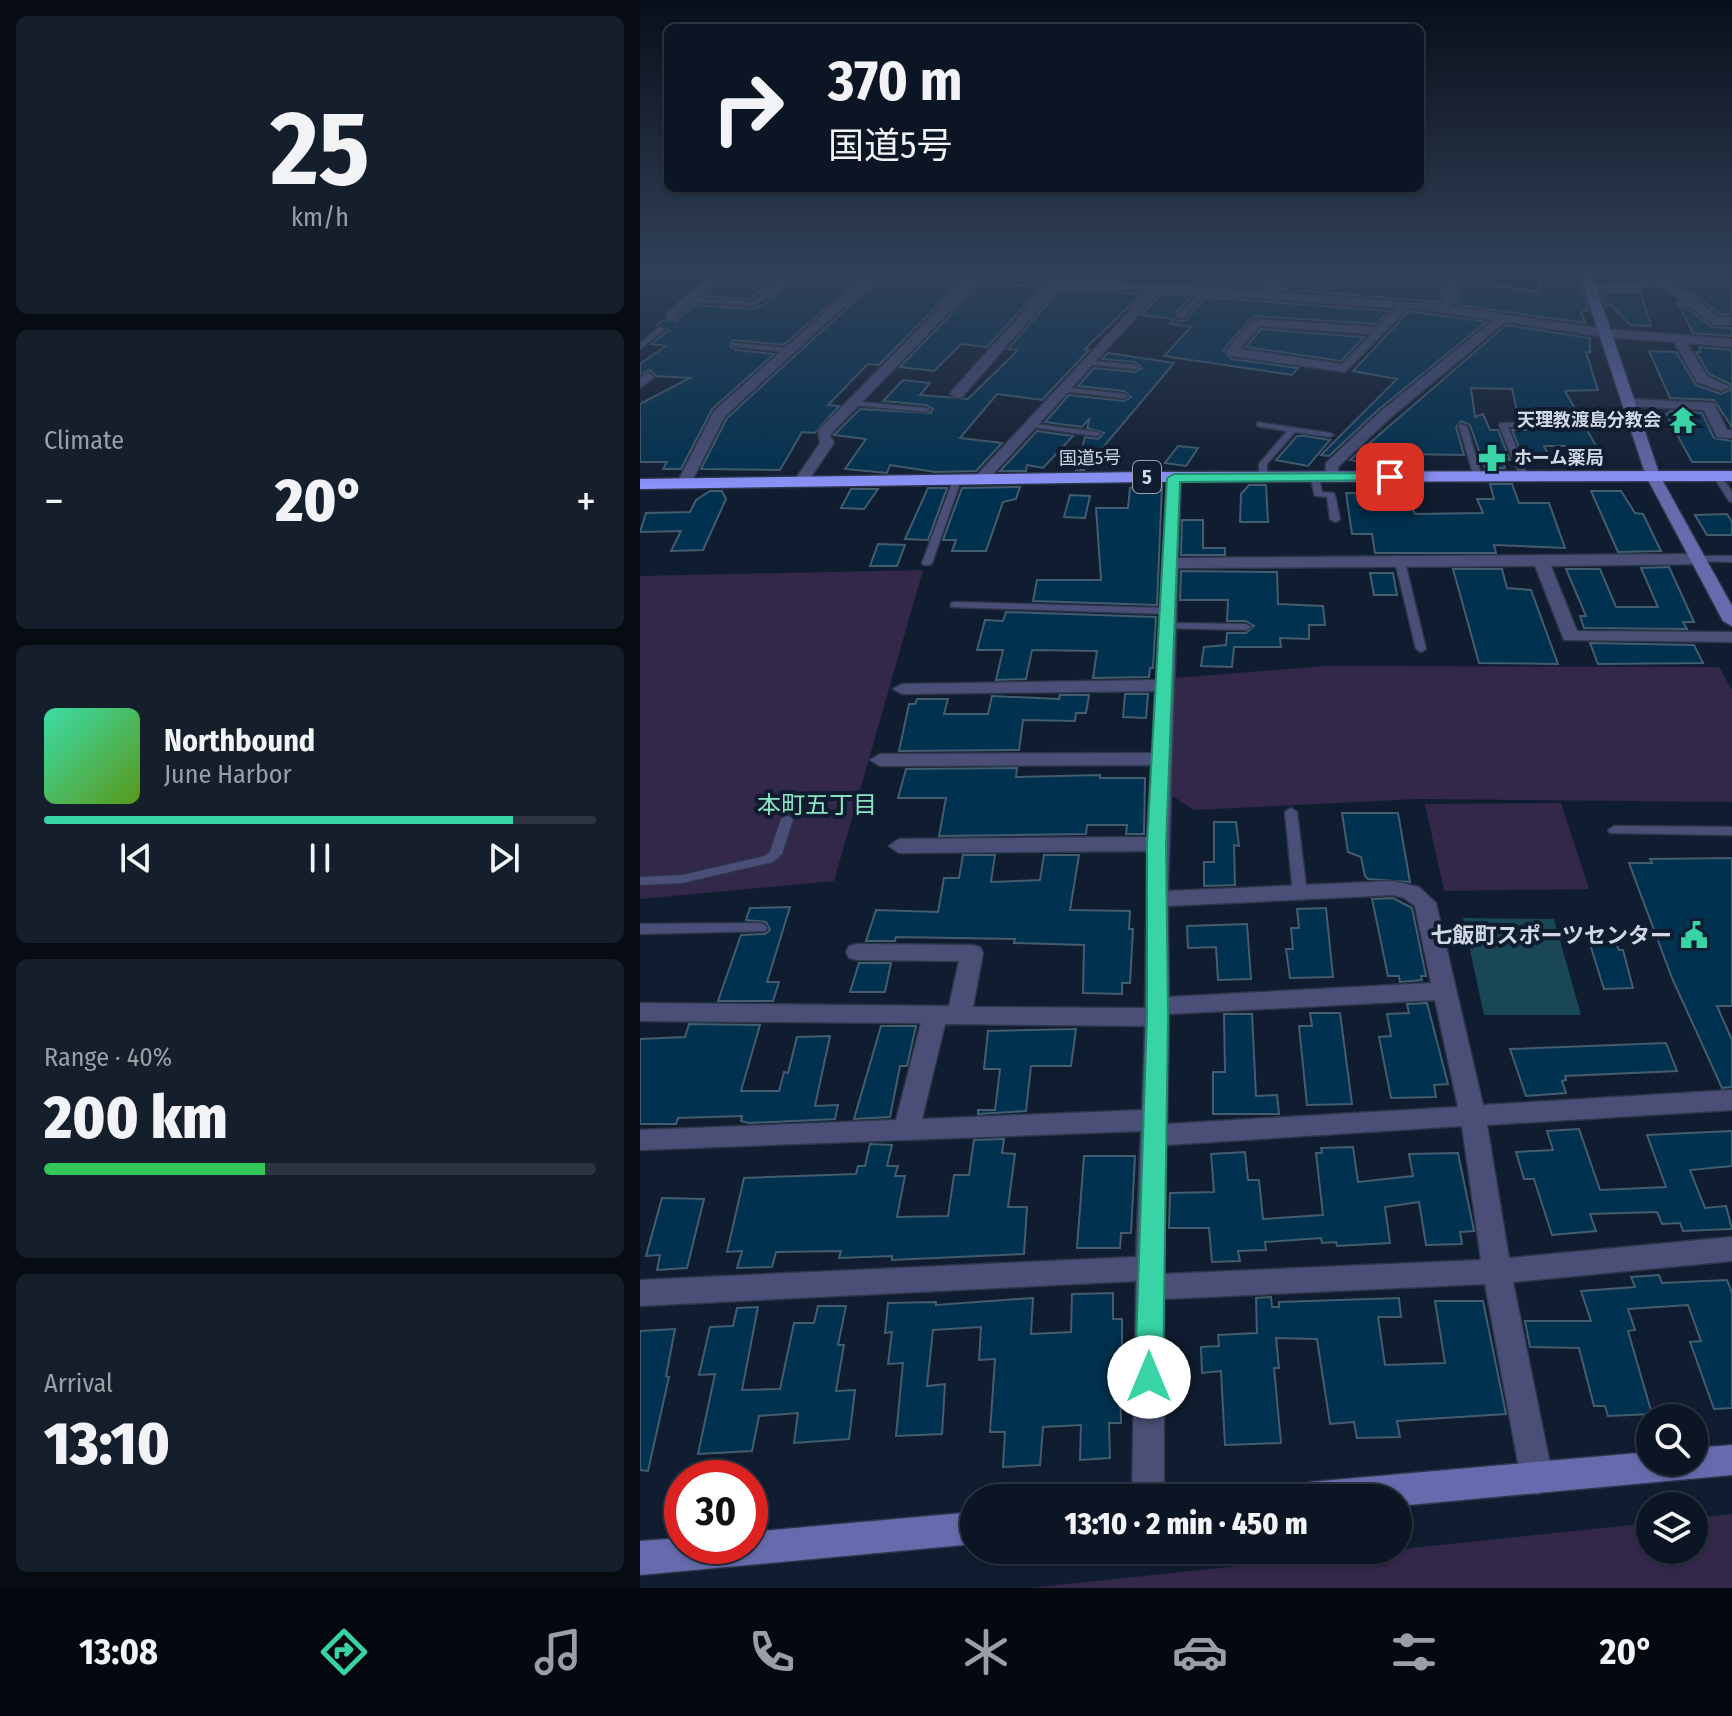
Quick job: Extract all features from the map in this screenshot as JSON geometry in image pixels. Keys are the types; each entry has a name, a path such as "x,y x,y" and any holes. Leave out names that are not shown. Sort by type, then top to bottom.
{"highway":[{"name":"国道5号","path":"640,484 1725,476"}],"main road":[{"path":"1609,344 1653,476 1732,621"},
{"path":"1412,1489 1732,1460"},
{"path":"640,1558 960,1529"}],"street":[{"path":"684,483 719,414 795,344"},
{"path":"801,481 827,443 823,434 911,344"},
{"path":"957,394 1001,344"},
{"path":"980,480 1104,344"},
{"path":"1238,344 1231,352 1345,368 1366,344"},
{"path":"1323,478 1355,443 1471,344"},
{"path":"1681,344 1702,379 1722,387"},
{"path":"1630,403 1709,406 1722,434 1732,434"},
{"path":"1148,1484 1159,759 1174,478"},
{"path":"1170,563 1699,559"},
{"path":"1541,561 1570,636 1732,637"},
{"path":"902,689 1162,685"},
{"path":"880,760 1159,759"},
{"path":"899,846 1157,844"},
{"path":"1156,899 1393,888 1411,892 1425,903 1473,1117 1497,1271 1537,1479"},
{"path":"857,952 972,953 906,1132"},
{"path":"640,1012 947,1015 1157,1011 1444,991"},
{"path":"640,1140 1473,1117 1732,1100"},
{"path":"640,1293 1150,1277 1497,1271 1732,1249"}],"lane":[{"path":"737,345 788,350"},
{"path":"1087,362 1135,367"},
{"path":"1062,389 1124,396"},
{"path":"853,403 926,410"},
{"path":"1260,424 1330,435"},
{"path":"1031,425 1097,434"},
{"path":"1524,477 1503,425 1525,425"},
{"path":"1463,426 1478,477"},
{"path":"1263,478 1263,464 1293,429"},
{"path":"1725,476 1732,499"},
{"path":"1323,478 1318,494 1331,495 1335,519"},
{"path":"927,563 957,480"},
{"path":"1699,559 1732,559"},
{"path":"1400,562 1421,649"},
{"path":"955,605 1246,627"},
{"path":"1291,812 1300,894"},
{"path":"640,881 682,879 769,859 776,854 787,819"},
{"path":"1614,830 1732,831"},
{"path":"640,929 760,928"}],"shaded area":[{"path":"923,570 834,881 640,899 640,576"},
{"path":"1326,666 1719,667 1732,690 1732,802 1418,799 1194,810 1168,793 1174,678"},
{"path":"1561,803 1589,889 1444,891 1425,804"},
{"path":"1732,1514 1732,1588 1029,1588 1258,1564 1412,1564 1412,1548 1636,1524 1636,1564 1708,1564 1708,1517"}],"water":[{"path":"1463,918 1554,919 1581,1015 1484,1015"}],"building":[{"path":"652,344 731,344 736,350 774,354 712,409 681,469 663,469 667,462 640,462 640,404 690,378 656,376 650,370 640,374 640,364 666,346"},
{"path":"808,344 900,344 879,365 868,364 828,405 839,406 815,433 802,432 780,470 701,469 727,418"},
{"path":"922,344 961,344 934,371 900,367"},
{"path":"962,344 990,344 987,347"},
{"path":"1012,344 1090,344 1085,349 1089,350 1042,400 997,394 960,438 1002,443 976,471 935,472 890,465 887,473 845,469 866,439 834,435 860,409 931,413 933,409 926,405 883,401 903,380 930,383 920,395 968,399 1018,350 1008,349"},
{"path":"1175,344 1228,344 1223,350 1231,359 1298,368 1292,375 1164,356"},
{"path":"1248,344 1357,344 1341,361 1246,347"},
{"path":"1378,344 1459,344 1378,410 1329,456 1321,455 1397,379 1353,371"},
{"path":"1484,344 1590,344 1590,352 1586,352 1598,390 1565,391 1596,446 1544,446 1550,459 1524,459 1512,430 1526,430 1532,424 1519,420 1512,389 1471,388 1475,417 1483,414 1490,430 1498,430 1510,460 1502,460 1505,468 1485,468 1470,425 1461,421 1456,427 1464,455 1410,454 1412,466 1397,466 1398,469 1350,460"},
{"path":"1699,347 1732,350 1732,427 1714,400 1670,398 1649,351 1676,352 1696,385 1721,394 1730,390 1730,384 1709,374 1696,352 1701,352"},
{"path":"1108,353 1174,363 1084,470 1076,470 1085,437 1098,439 1104,433 1087,428 1090,418 1082,427 1045,422 1069,395 1124,401 1131,397 1124,391 1078,386 1094,368 1135,372 1142,368 1135,362 1102,359"},
{"path":"1670,411 1702,413 1714,438 1732,441 1732,462 1692,462 1666,414"},
{"path":"1037,431 1073,436 1043,468 1027,465 1026,471 1000,471"},
{"path":"1297,436 1330,440 1308,466 1276,460"},
{"path":"1178,446 1198,448 1186,466 1165,463"},
{"path":"1490,484 1512,484 1519,503 1549,503 1565,548 1494,545 1496,553 1375,553 1372,534 1352,534 1346,493 1405,494 1415,514 1483,513 1477,499 1494,499"},
{"path":"1162,485 1157,605 1033,601 1037,580 1101,580 1096,508 1128,508 1130,488"},
{"path":"1249,485 1266,485 1268,522 1240,522 1241,494"},
{"path":"1020,487 1016,499 1003,502 986,551 952,551 956,540 943,540 962,488"},
{"path":"928,488 947,488 928,540 905,539"},
{"path":"851,489 878,489 864,509 841,508"},
{"path":"710,491 722,491 726,499 703,550 671,551 681,531 640,532 646,513 690,512 696,500"},
{"path":"1591,491 1621,491 1635,513 1643,514 1661,551 1618,552"},
{"path":"1070,495 1090,496 1085,518 1064,517"},
{"path":"1727,514 1732,522 1732,535 1707,535 1695,515"},
{"path":"1182,520 1203,520 1203,548 1225,548 1225,555 1181,555"},
{"path":"878,544 905,545 897,566 870,566"},
{"path":"1669,567 1694,622 1683,622 1687,629 1584,628 1580,616 1586,616 1566,569 1600,569 1616,607 1658,607 1641,568"},
{"path":"1453,569 1502,569 1507,588 1531,590 1558,664 1479,663"},
{"path":"1181,571 1277,572 1278,604 1323,606 1325,625 1309,625 1309,639 1280,638 1281,647 1234,647 1232,667 1201,666 1204,647 1226,645 1227,633 1246,633 1254,626 1246,621 1227,621 1228,600 1180,600"},
{"path":"1370,573 1393,573 1397,595 1374,595"},
{"path":"1006,612 1156,617 1153,668 1150,668 1149,677 1093,678 1097,651 1032,650 1026,679 996,680 1003,650 977,650 985,620 1003,621"},
{"path":"1590,643 1694,645 1703,663 1598,664"},
{"path":"1125,694 1148,694 1146,718 1123,717"},
{"path":"1060,695 1089,695 1086,713 1076,713 1075,721 1023,720 1019,750 899,751 909,704 915,704 917,699 948,699 944,714 988,714 992,696 1059,699"},
{"path":"1017,768 1016,777 1100,775 1100,778 1145,778 1144,834 1126,834 1127,825 1087,825 1086,834 939,836 946,798 898,798 906,769"},
{"path":"1342,813 1398,813 1410,882 1368,879 1365,876 1361,857 1348,852"},
{"path":"1214,822 1236,822 1239,846 1234,845 1235,885 1204,886 1204,862 1214,862"},
{"path":"963,855 995,855 991,882 1040,880 1044,855 1079,855 1070,910 1130,911 1129,929 1133,929 1130,983 1122,983 1122,994 1083,993 1084,945 1014,943 1015,939 896,937 895,941 866,941 876,910 938,912 944,878 959,878"},
{"name":"七飯町スポーツセンター","path":"1732,858 1732,1006 1717,1006 1732,1040 1732,1087 1722,1088 1672,978 1629,863 1652,863 1650,859"},
{"path":"1393,898 1412,908 1426,976 1421,976 1422,980 1400,982 1399,976 1388,976 1372,899"},
{"path":"790,907 767,982 779,982 773,1001 718,1001 741,935 765,934 770,930 766,922 746,920 750,908"},
{"path":"1326,908 1333,977 1290,978 1286,949 1293,949 1291,928 1299,928 1297,909"},
{"path":"1247,924 1251,979 1218,980 1216,947 1188,948 1187,926"},
{"path":"1589,941 1615,941 1619,950 1623,950 1633,988 1604,989"},
{"path":"859,963 891,963 885,992 850,992"},
{"path":"1427,1003 1448,1084 1434,1085 1436,1097 1391,1098 1379,1037 1391,1036 1387,1014 1409,1013 1407,1004"},
{"path":"1310,1013 1340,1013 1352,1104 1307,1105 1299,1026 1312,1026"},
{"path":"1224,1014 1252,1014 1256,1096 1277,1095 1279,1114 1213,1114 1213,1072 1225,1072"},
{"path":"689,1024 760,1025 741,1091 779,1091 784,1072 788,1073 797,1037 830,1036 815,1106 838,1105 835,1119 749,1123 741,1121 742,1116 678,1118 676,1124 640,1124 640,1039 685,1037"},
{"path":"881,1026 916,1026 907,1066 900,1066 890,1117 854,1119"},
{"path":"1076,1029 1071,1066 1031,1066 1026,1111 978,1114 978,1110 995,1110 1000,1069 984,1069 988,1031"},
{"path":"1666,1043 1677,1071 1565,1076 1566,1080 1562,1081 1566,1093 1526,1096 1510,1049"},
{"path":"1579,1129 1600,1190 1666,1187 1647,1135 1732,1131 1732,1166 1690,1170 1705,1208 1726,1206 1732,1229 1683,1231 1680,1223 1662,1224 1657,1212 1590,1214 1596,1231 1552,1235 1534,1179 1524,1179 1516,1152 1553,1150 1547,1131"},
{"path":"1004,1139 1002,1153 1015,1154 1008,1207 1027,1207 1024,1254 892,1260 892,1256 839,1258 841,1251 776,1252 772,1267 737,1268 742,1251 727,1252 744,1178 856,1174 858,1166 865,1166 870,1144 892,1145 887,1166 898,1166 895,1176 905,1176 897,1217 948,1216 954,1175 969,1175 974,1140"},
{"path":"1353,1147 1358,1182 1413,1176 1409,1154 1458,1153 1474,1231 1460,1232 1462,1244 1426,1245 1419,1202 1385,1207 1390,1243 1337,1246 1336,1242 1322,1243 1321,1238 1265,1242 1266,1250 1238,1251 1240,1261 1212,1262 1209,1228 1169,1228 1170,1193 1214,1192 1211,1154 1245,1152 1248,1180 1259,1180 1263,1219 1323,1215 1316,1153 1322,1153 1321,1148"},
{"path":"1084,1156 1135,1156 1131,1233 1121,1233 1120,1248 1077,1248"},
{"path":"662,1198 704,1199 687,1268 657,1270 660,1255 646,1256"},
{"path":"1659,1275 1662,1283 1727,1280 1732,1293 1732,1408 1714,1409 1690,1342 1701,1341 1688,1305 1628,1309 1635,1330 1628,1331 1649,1404 1636,1404 1636,1415 1608,1416 1605,1406 1594,1406 1579,1348 1530,1347 1525,1321 1591,1321 1581,1291 1635,1287 1631,1277"},
{"path":"1113,1293 1113,1319 1122,1319 1122,1353 1119,1353 1121,1423 1109,1423 1110,1458 1080,1460 1081,1425 1043,1427 1040,1465 1003,1467 1005,1432 990,1432 995,1359 979,1360 981,1327 933,1330 927,1386 945,1384 942,1434 896,1436 903,1363 888,1364 892,1332 885,1333 888,1303 936,1302 936,1305 1033,1298 1031,1334 1071,1332 1072,1294"},
{"path":"1271,1297 1272,1307 1279,1307 1279,1302 1399,1298 1401,1317 1378,1317 1385,1365 1445,1363 1435,1301 1483,1301 1506,1414 1397,1421 1400,1437 1357,1438 1354,1422 1330,1424 1317,1339 1276,1338 1279,1368 1274,1368 1281,1443 1225,1445 1221,1371 1202,1373 1201,1347 1219,1346 1218,1335 1257,1333 1256,1298"},
{"path":"818,1306 846,1306 838,1345 844,1345 836,1391 855,1390 849,1439 794,1443 798,1413 759,1416 752,1451 698,1454 715,1374 699,1375 710,1327 733,1326 737,1308 758,1307 742,1390 780,1389 794,1323 814,1323"},
{"path":"675,1329 666,1376 669,1377 648,1471 640,1470 640,1331"}],"place":[{"name":"天理教渡島分教会","path":"1683,420"},
{"name":"ホーム薬局","path":"1492,458"},
{"name":"七飯町スポーツセンター","path":"1694,935"}],"district":[{"name":"本町五丁目","path":"817,805"}],"route":[{"path":"1149,1377 1157,1017 1157,844 1174,478 1390,477"}]}
